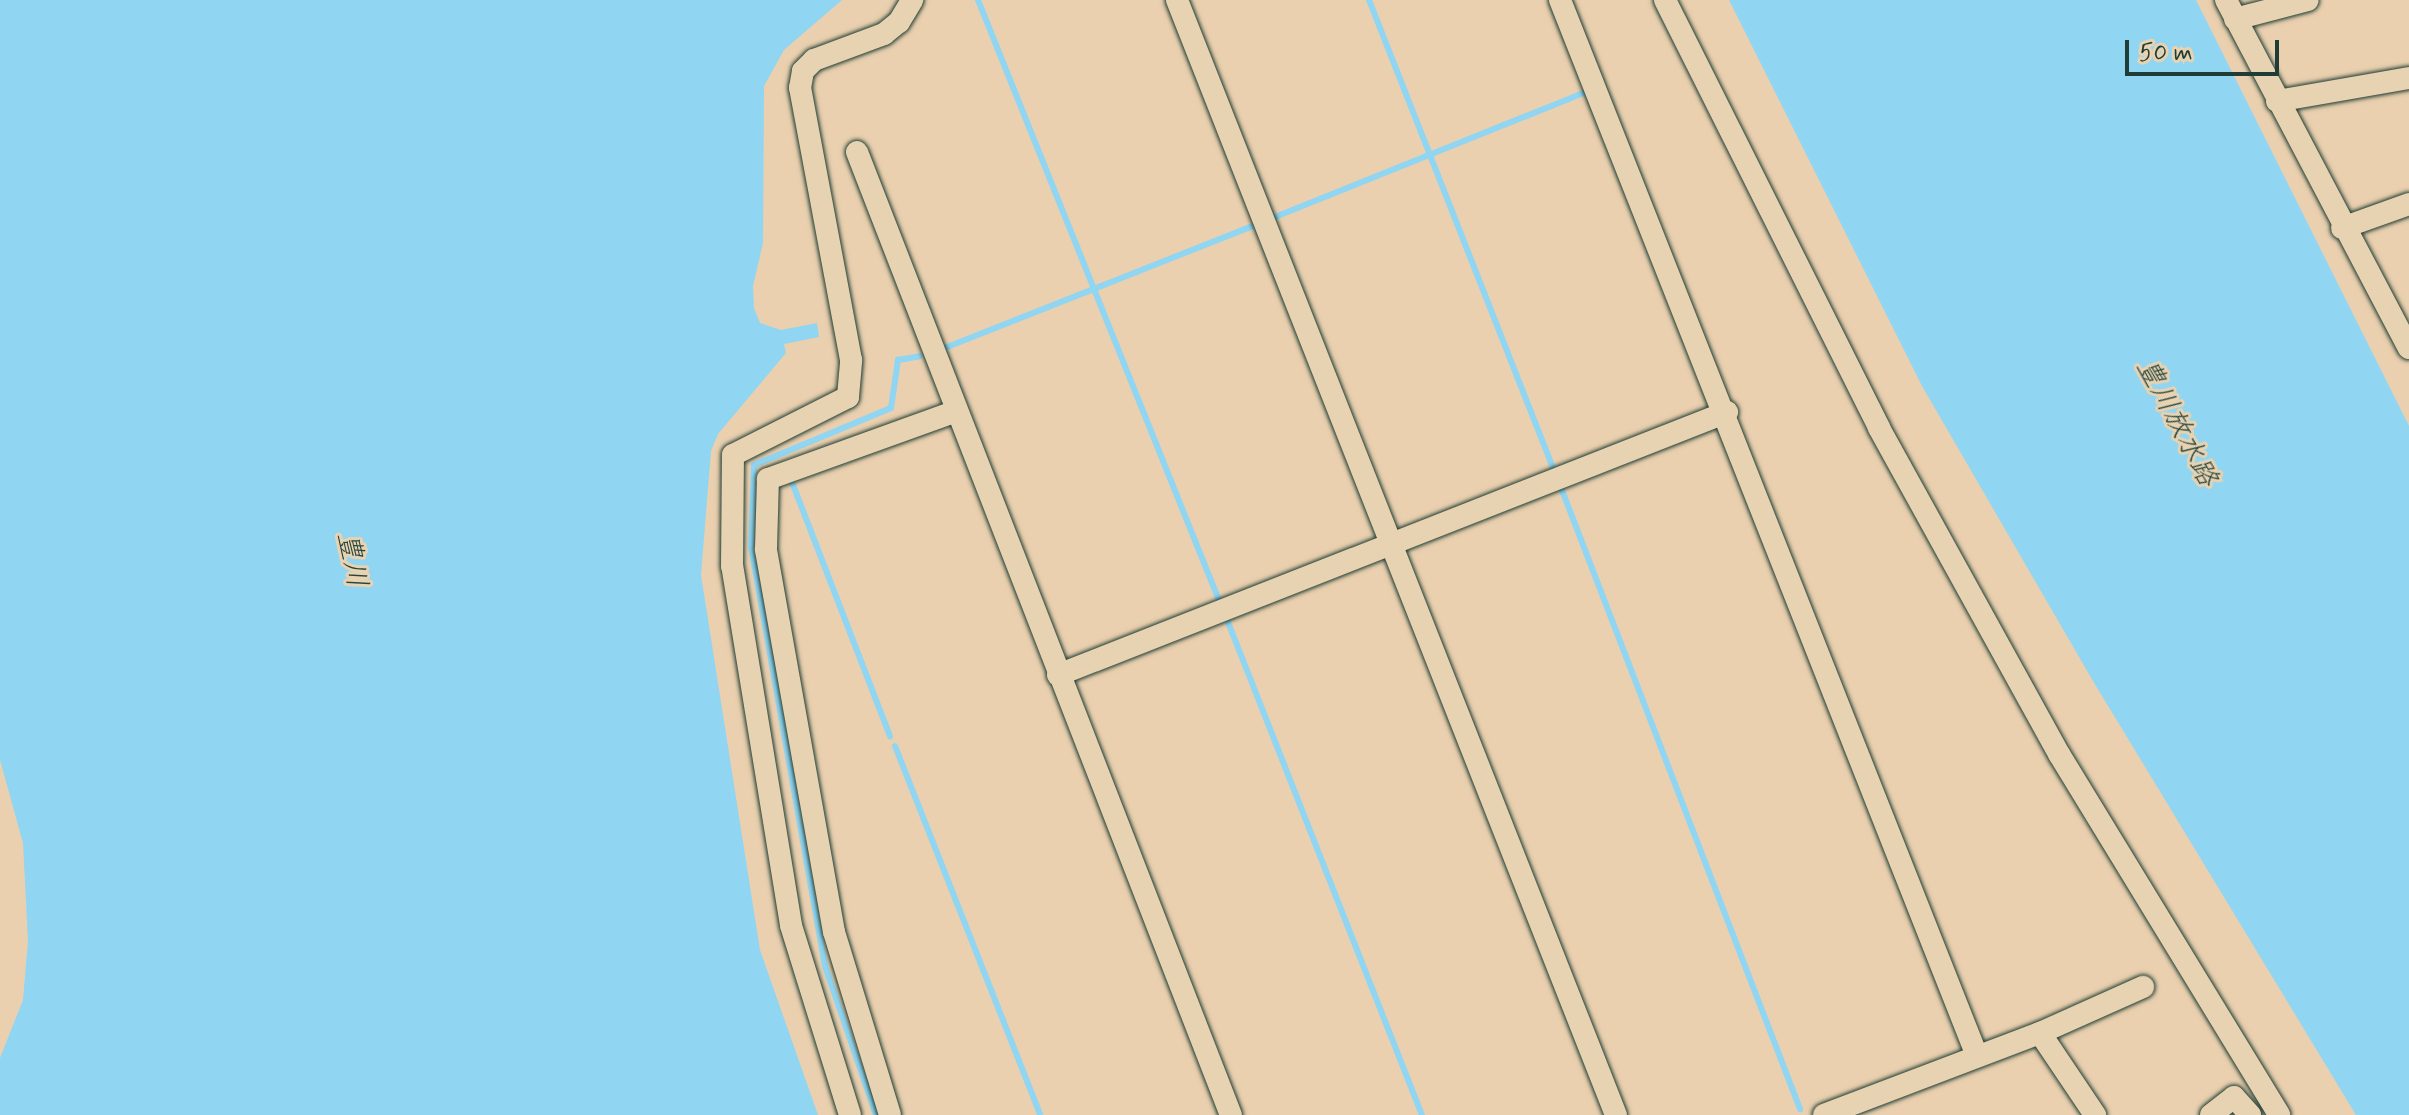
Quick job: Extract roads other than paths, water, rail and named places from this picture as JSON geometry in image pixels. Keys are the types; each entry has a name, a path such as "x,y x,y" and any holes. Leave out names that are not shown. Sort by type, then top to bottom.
{"street":[{"path":"850,1115 791,925 732,566 733,455 848,397 851,360 800,88 803,71 814,60 884,34 899,22 912,0"},
{"path":"1177,0 1616,1115"},
{"path":"1560,0 1727,412 1977,1056"},
{"path":"1665,0 1879,428 2059,754 2279,1115"},
{"path":"2308,0 2230,10 2342,228 2409,348"},
{"path":"2277,101 2409,78"},
{"path":"857,152 954,412 1231,1115"},
{"path":"2342,228 2409,204"},
{"path":"890,1115 834,932 766,549 768,479 954,412"},
{"path":"1058,675 1727,412"},
{"path":"1824,1115 1864,1108 1977,1056 2040,1033 2143,987"},
{"path":"2040,1033 2095,1115"},
{"path":"2211,1115 2234,1097 2250,1115"}],"water":[{"name":"豊川","path":"0,0 842,0 784,50 764,86 763,243 753,286 754,308 760,323 781,330 817,323 819,337 784,344 786,353 718,434 711,451 701,575 760,950 818,1115 0,1115 0,1058 23,1000 28,941 23,843 0,760"},
{"name":"豊川放水路","path":"1729,0 2196,0 2409,426 2409,1115 2356,1115 2093,681 1922,386"}],"waterway":[{"path":"978,0 1220,603"},
{"path":"1369,0 1555,473"},
{"path":"1275,217 1584,93"},
{"path":"942,349 1258,224"},
{"path":"876,1115 825,966 751,548 754,465 891,408 898,360 920,356"},
{"path":"790,477 890,736"},
{"path":"1560,485 1800,1109"},
{"path":"1226,617 1422,1115"},
{"path":"895,746 1040,1115"}]}
